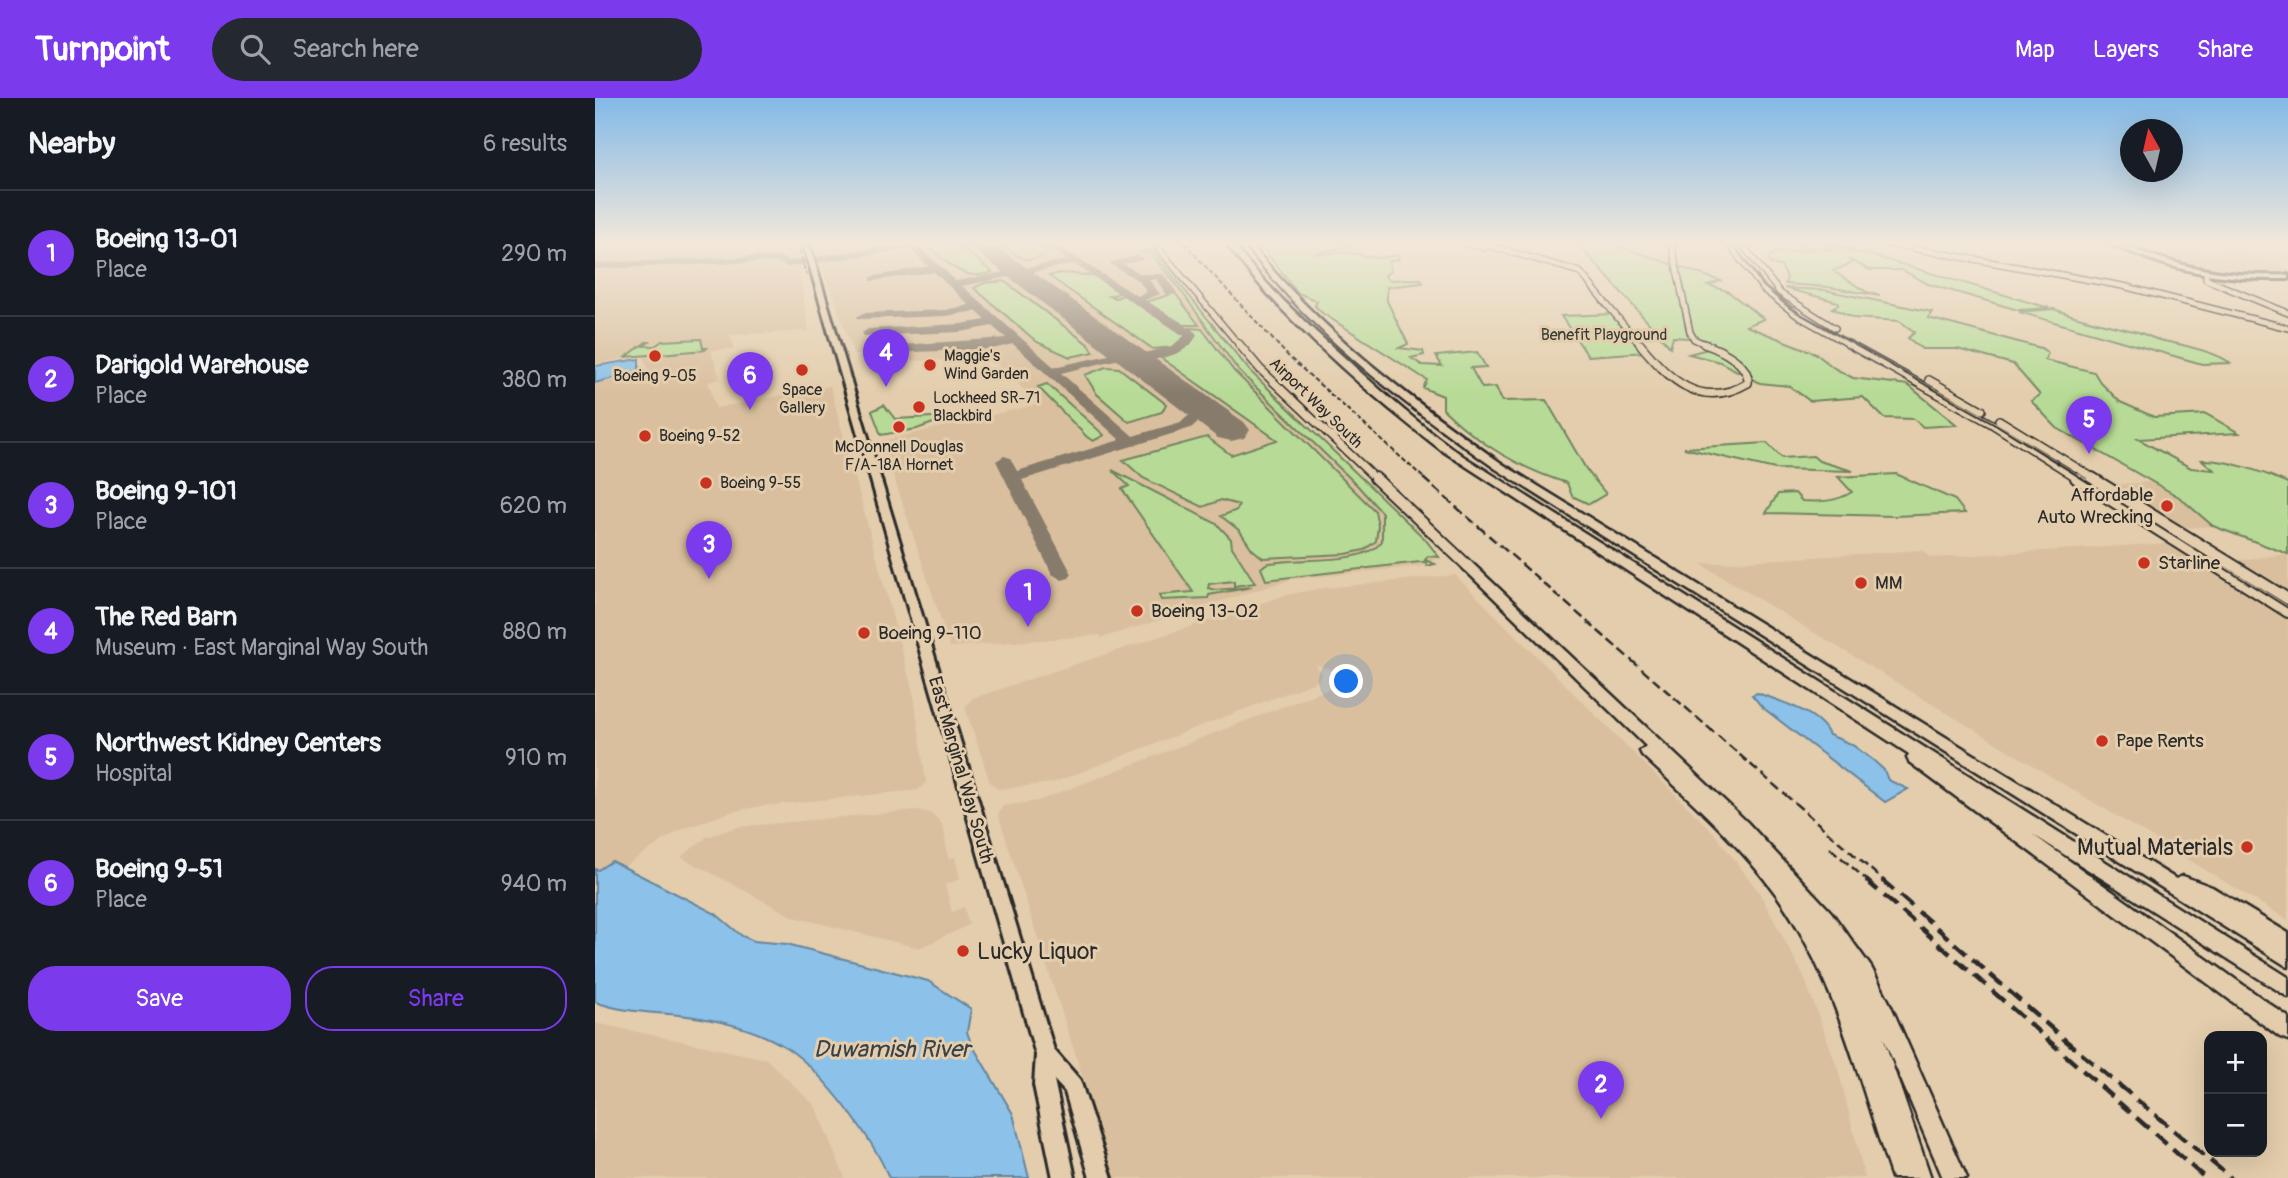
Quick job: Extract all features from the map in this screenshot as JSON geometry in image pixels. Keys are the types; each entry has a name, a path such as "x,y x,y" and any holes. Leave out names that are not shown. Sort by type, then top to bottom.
{"highway":[{"path":"1270,293 1388,402 1434,440 2288,988"},
{"path":"1287,293 1405,398 1500,467 2288,958"},
{"path":"1464,567 1741,827 1843,942 1864,974 1907,1061 1955,1178"},
{"path":"1464,567 1732,832 1786,892 1843,996 1902,1178"},
{"path":"1810,680 2288,1030"},
{"path":"2144,868 2205,893 2288,943"},
{"path":"1798,890 1831,943 1860,999 1919,1178"}],"main road":[{"name":"East Marginal Way South","path":"821,293 1030,1008 1046,1055 1073,1087 1101,1178"},
{"name":"Airport Way South","path":"1191,293 1252,369 1464,567"},
{"path":"1597,293 1660,368 1676,383 1702,391 1731,391 1745,385 1749,380 1746,373 1732,358 1696,341 1690,333 1684,293"},
{"path":"1770,293 1786,308 2027,446 2288,612"},
{"path":"1782,293 1797,306 2004,423 2288,599"},
{"path":"2152,293 2288,328"},
{"path":"2240,293 2288,313"},
{"path":"1902,380 1935,391"},
{"name":"East Marginal Way South","path":"1046,1055 1044,1085 1064,1178"}],"shaded area":[{"path":"595,293 803,293 809,331 730,335 735,349 711,350 720,379 708,382 716,408 830,386 914,696 926,783 918,790 762,806 730,812 678,831 623,867 612,861 598,870 595,869 595,384 648,370 643,355 595,364"},
{"path":"832,293 1187,293 1245,363 1437,559 1422,566 1293,579 1101,638 1101,635 950,647 882,441 1039,404 991,358 912,361 906,356 854,355"},
{"name":"Affordable Auto Wrecking","path":"2151,482 2179,497 2212,526 2181,528 2110,485"},
{"path":"2170,543 2288,619 2288,920 1701,564 1923,550 1930,558"},
{"path":"2288,554 2288,594 2233,561"},
{"path":"1455,575 1713,832 1759,892 1804,977 1838,1069 1865,1178 1115,1178 998,814 1003,806 1038,801 1339,685 1356,686 1346,675 1315,664 1322,674 1318,681 1052,783 998,789 990,782 965,707 973,698 1286,595 1317,589"},
{"path":"917,810 930,813 939,820 944,829 948,859 955,857 960,879 945,885 952,912 964,907 969,925 919,948 794,917 681,857 707,837 738,827"},
{"path":"595,1023 766,1059 815,1106 845,1178 595,1178"}],"green space":[{"path":"980,293 1020,293 1089,345 1094,352 1070,357 1037,342"},
{"path":"1074,293 1118,293 1109,296 1116,298 1125,294 1185,333 1186,340 1174,347 1153,349"},
{"path":"1175,293 1199,325 1184,325 1146,302"},
{"path":"1183,293 1187,293 1250,371 1425,539 1439,557 1428,556 1425,560 1435,564 1427,566 1426,562 1420,562 1266,580 1261,568 1266,564 1345,558 1373,549 1382,541 1382,513 1357,485 1239,371"},
{"path":"1299,293 1387,293 1387,301 1408,344 1399,348 1423,351 1424,355 1411,358 1422,365 1442,366 1436,356 1477,352 1486,367 1471,368 1482,388 1496,387 1502,401 1546,400 1586,469 1606,494 1589,504 1572,496 1567,483 1533,470 1485,444 1443,409 1443,396 1423,388 1427,380 1322,313 1315,306 1317,301"},
{"path":"1622,293 1730,293 1764,319 1746,326 1815,353 1853,378 1908,385 1957,425 1923,427 1914,419 1884,418 1863,397 1810,401 1789,386 1760,383 1720,362 1689,354 1719,346 1703,339 1673,337 1670,347"},
{"path":"1805,293 1841,293 1932,312 1928,318 2041,348 2048,353 2045,360 2094,372 2120,402 2154,417 2206,414 2239,433 2138,439 2191,468 2214,470 2202,460 2212,460 2234,464 2288,483 2288,554 2213,526 2179,497 2057,428 2031,401 2040,395 2013,364 1957,349 1922,349 1908,338 1915,332 1899,321 1854,318 1832,308 1838,305 1838,302"},
{"path":"1961,293 2000,293 2049,308 2018,310"},
{"path":"2054,309 2158,340 2199,349 2230,363 2202,364 2019,312"},
{"name":"Benefit Playground","path":"1615,314 1648,352 1588,356 1561,316"},
{"path":"1190,328 1202,329 1234,371 1375,511 1378,526 1376,541 1364,550 1346,554 1263,558 1252,549 1240,531 1221,516 1237,510 1239,505 1221,500 1203,507 1143,478 1123,460 1207,437 1231,455 1277,440 1157,355 1189,345 1195,336"},
{"path":"701,339 703,348 707,348 705,350 626,357 646,342 649,342 644,346 655,346 662,341"},
{"path":"1106,367 1119,368 1166,404 1162,412 1129,422 1097,394 1085,375"},
{"path":"1047,384 1104,435 1093,441 1087,437 1038,387"},
{"path":"884,405 895,419 952,416 917,429 881,435 872,411"},
{"path":"1767,443 1782,458 1813,456 1819,461 1853,471 1775,469 1684,448"},
{"path":"1112,470 1217,524 1231,539 1232,547 1255,583 1234,586 1234,581 1209,584 1208,588 1215,590 1252,587 1209,595 1208,598 1161,600 1159,595 1193,592 1122,489 1129,486"},
{"path":"1896,474 1955,500 1965,513 1894,516 1766,513 1778,494 1795,493 1802,501 1828,501 1852,492 1838,477"}],"water":[{"path":"639,359 639,371 595,383 595,366"},
{"path":"1757,693 1808,714 1824,727 1829,735 1851,744 1873,760 1884,770 1888,780 1908,789 1885,802 1762,707 1752,695"},
{"name":"Duwamish River","path":"612,861 716,914 742,936 754,941 787,944 928,981 971,1009 967,1032 1013,1114 1029,1178 889,1178 871,1144 831,1089 801,1059 777,1042 723,1023 622,1009 595,1002 595,869 598,870"}],"taxiway":[{"path":"963,293 978,307"},
{"path":"1126,293 1191,335 1182,346 1135,359"},
{"path":"1137,299 1154,293"},
{"path":"863,317 945,313 978,307"},
{"path":"978,307 1016,340"},
{"path":"868,333 961,328 994,322"},
{"path":"869,351 992,345 1016,340"},
{"path":"1016,340 1052,372"},
{"path":"1052,372 1127,353"},
{"path":"1052,372 1131,442"},
{"path":"1131,442 1186,425 1200,414 1197,405"},
{"path":"1013,478 1131,442"},
{"path":"1004,461 1062,574"}],"runway":[{"path":"1045,293 1231,430"}],"tram line":[{"path":"1772,293 1791,309 1997,425 2288,608"}],"railway":[{"path":"1230,293 1289,357 1425,479"},
{"path":"1423,478 1884,881"},
{"path":"1830,848 1868,881"},
{"path":"1866,880 2205,1178"},
{"path":"1882,880 2065,1040 2231,1178"}],"place":[{"name":"Boeing 9-05","path":"655,356"},
{"name":"Maggie's Wind Garden","path":"930,365"},
{"name":"Space Gallery","path":"802,370"},
{"name":"The Red Barn","path":"886,387"},
{"name":"Lockheed SR-71 Blackbird","path":"919,407"},
{"name":"Boeing 9-51","path":"750,410"},
{"name":"McDonnell Douglas F/A-18A Hornet","path":"899,427"},
{"name":"Boeing 9-52","path":"645,436"},
{"name":"Northwest Kidney Centers","path":"2089,454"},
{"name":"Boeing 9-55","path":"706,483"},
{"name":"Affordable Auto Wrecking","path":"2167,506"},
{"name":"Starline","path":"2144,563"},
{"name":"Boeing 9-101","path":"709,579"},
{"name":"MM","path":"1861,583"},
{"name":"Boeing 13-02","path":"1137,611"},
{"name":"Boeing 13-01","path":"1028,627"},
{"name":"Boeing 9-110","path":"864,633"},
{"name":"Pape Rents","path":"2102,741"},
{"name":"Mutual Materials","path":"2247,847"},
{"name":"Lucky Liquor","path":"963,951"},
{"name":"Darigold Warehouse","path":"1601,1119"}]}
